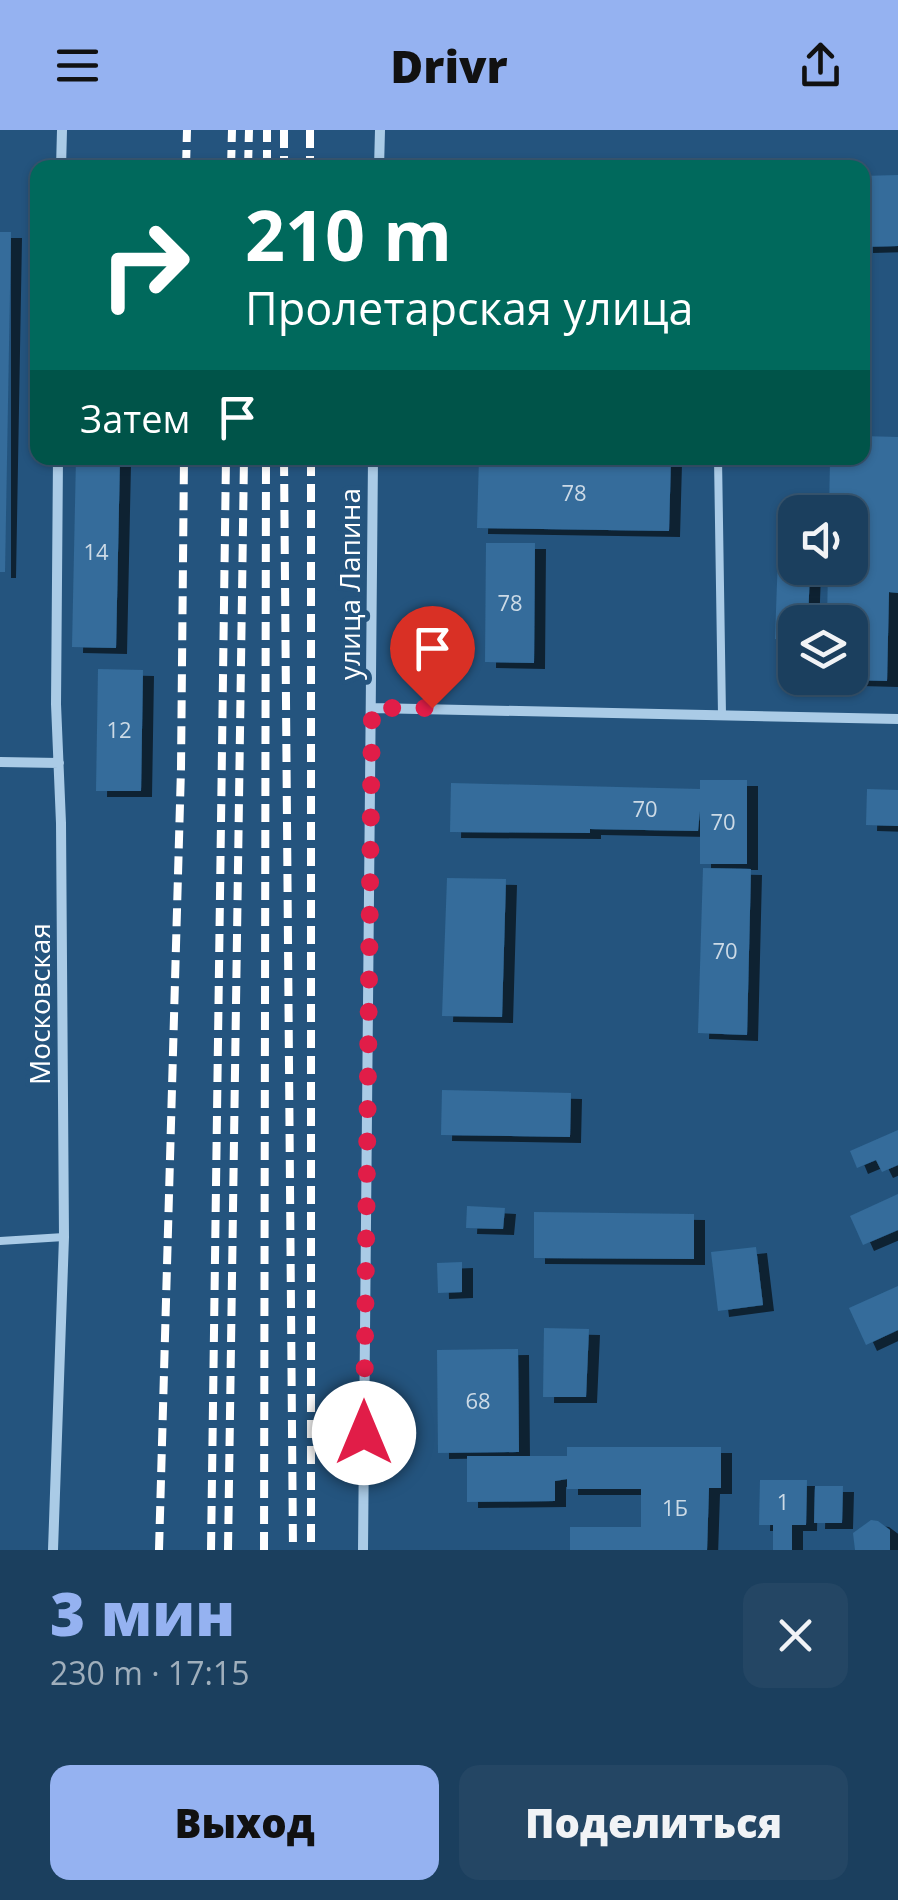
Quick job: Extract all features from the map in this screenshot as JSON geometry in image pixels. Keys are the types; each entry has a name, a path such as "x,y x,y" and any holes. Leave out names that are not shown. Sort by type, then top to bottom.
{"street":[{"path":"61,160 62,130"},
{"path":"379,160 380,130"},
{"name":"Московская","path":"53,1550 64,1237 56,704 58,465"},
{"name":"улица Лапина","path":"363,1550 373,465"},
{"path":"372,708 898,719"},
{"path":"0,762 59,763"}],"lane":[{"path":"718,465 722,715"},
{"path":"0,1241 64,1237"}],"building":[{"path":"898,175 898,246 870,247 870,176"},
{"path":"0,232 11,232 5,572 0,572"},
{"path":"870,436 898,437 898,593 889,592 887,681 868,680 868,605 827,605 828,585 868,585 868,495 829,495 830,465 870,465"},
{"path":"76,465 120,465 116,648 72,647"},
{"path":"479,465 671,465 669,531 477,528"},
{"path":"486,543 535,543 534,663 485,662"},
{"path":"778,555 778,585 809,585 809,605 778,605 778,639 775,639"},
{"path":"98,669 143,670 141,791 96,791"},
{"path":"700,780 747,780 747,864 700,864 700,811 698,831 450,832 451,783 700,789"},
{"path":"867,789 898,790 898,826 866,825"},
{"path":"703,868 751,869 747,1035 698,1033"},
{"path":"447,878 506,879 502,1017 442,1016"},
{"path":"442,1090 571,1093 570,1137 441,1135"},
{"path":"898,1130 898,1165 882,1172 876,1160 857,1168 850,1151"},
{"path":"898,1194 898,1230 863,1245 850,1216"},
{"path":"467,1206 505,1208 503,1229 466,1228"},
{"path":"534,1212 694,1214 694,1259 534,1258"},
{"path":"756,1247 763,1305 718,1311 711,1252"},
{"path":"462,1262 462,1292 438,1293 437,1263"},
{"path":"898,1286 898,1330 866,1345 849,1308"},
{"path":"544,1328 589,1329 586,1397 543,1397"},
{"path":"518,1349 519,1452 438,1453 437,1350"},
{"path":"567,1447 721,1447 721,1488 709,1488 707,1550 570,1550 570,1527 641,1527 641,1489 567,1489 567,1479 555,1481 555,1501 467,1502 467,1456 567,1456"},
{"path":"760,1480 807,1480 806,1525 792,1525 792,1550 773,1550 773,1525 759,1525"},
{"path":"815,1486 843,1486 842,1523 814,1523"},
{"path":"871,1520 890,1530 890,1550 855,1550 853,1533"}],"railway":[{"path":"186,160 187,130"},
{"path":"231,160 232,130"},
{"path":"248,160 249,130"},
{"path":"267,130 267,160"},
{"path":"284,130 284,160"},
{"path":"310,130 310,160"},
{"path":"159,1550 181,768 184,465"},
{"path":"211,1550 226,465"},
{"path":"228,1550 244,465"},
{"path":"264,1550 266,465"},
{"path":"284,465 293,1550"},
{"path":"311,465 311,1550"}],"route":[{"path":"364,1433 372,708 432,708"}]}
